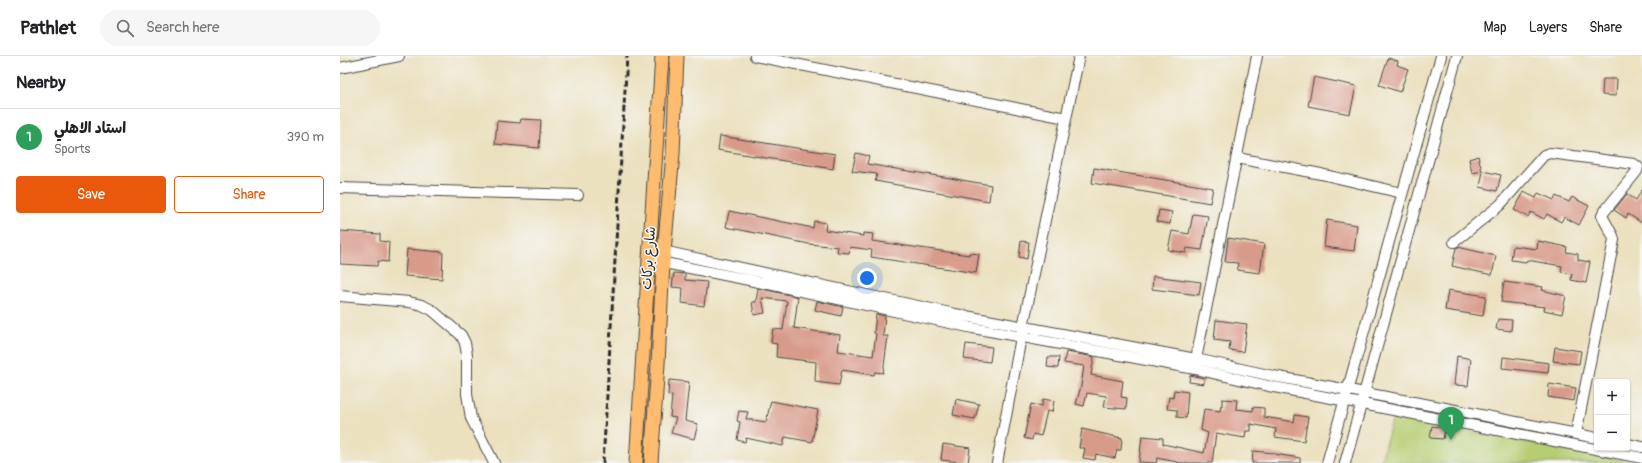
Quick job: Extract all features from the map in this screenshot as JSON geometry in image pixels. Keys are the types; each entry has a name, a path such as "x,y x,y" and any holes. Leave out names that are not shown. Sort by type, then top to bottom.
{"main road":[{"name":"شارع بركات","path":"636,463 662,56"},
{"name":"شارع بركات","path":"651,463 664,257 673,154 677,56"}],"street":[{"path":"340,68 399,56"},
{"path":"755,56 1066,118"},
{"path":"1000,462 1023,327 1079,56"},
{"path":"1196,359 1256,56"},
{"path":"1327,463 1441,56"},
{"path":"1345,463 1457,56"},
{"path":"1454,242 1500,204 1544,155 1550,153 1634,164 1638,166 1637,171 1602,216 1614,240 1576,434"},
{"path":"1236,158 1321,174 1402,193"},
{"path":"340,188 578,195"},
{"path":"650,254 1021,338 1195,369 1269,386 1642,458"},
{"path":"664,257 1594,437"},
{"path":"340,296 409,302 422,305 432,310 461,335 465,343 467,355 467,394 471,418 494,463"},
{"path":"1630,445 1642,447"}],"green space":[{"path":"1393,417 1637,463 1380,463"}],"building":[{"path":"1388,58 1398,61 1397,65 1408,69 1400,92 1379,85"},
{"path":"1314,77 1356,86 1350,114 1308,106"},
{"path":"1603,79 1617,79 1616,96 1602,95"},
{"path":"521,119 541,120 539,148 495,144 497,121 520,123"},
{"path":"720,136 835,154 833,169 718,150"},
{"path":"856,153 869,156 867,164 991,185 989,201 875,181 877,174 852,171"},
{"path":"1478,156 1482,171 1472,173 1469,159"},
{"path":"1094,168 1213,188 1210,203 1092,183"},
{"path":"1483,171 1501,175 1497,191 1480,187"},
{"path":"1642,190 1642,223 1628,214 1626,218 1614,210 1627,194 1636,200"},
{"path":"1524,192 1536,198 1538,193 1554,200 1556,196 1569,202 1572,197 1589,206 1579,225 1564,217 1561,222 1547,214 1544,219 1531,212 1528,217 1514,210"},
{"path":"1159,210 1172,212 1170,224 1157,222"},
{"path":"729,211 813,228 814,221 826,223 825,230 863,236 863,233 873,234 872,241 969,255 969,253 979,254 976,273 871,257 872,250 850,247 849,253 837,252 838,247 809,244 726,227"},
{"path":"1193,214 1208,216 1202,250 1187,248 1186,253 1168,250 1172,231 1189,234"},
{"path":"1327,220 1357,225 1354,251 1324,247"},
{"path":"340,231 380,234 380,241 389,242 388,262 378,261 377,266 340,264"},
{"path":"1228,238 1264,244 1260,273 1237,270 1238,263 1225,262"},
{"path":"1021,241 1029,242 1027,259 1019,257"},
{"path":"1538,241 1567,247 1566,252 1578,254 1578,260 1590,262 1586,283 1571,280 1572,274 1561,272 1562,266 1527,260 1526,262 1511,260 1513,246 1537,249"},
{"path":"1458,247 1496,256 1492,275 1452,266 1456,248"},
{"path":"407,249 443,252 442,279 405,276"},
{"path":"674,273 685,274 685,280 707,282 704,306 682,303 683,288 672,287"},
{"path":"1153,276 1201,282 1199,295 1152,289"},
{"path":"1504,282 1543,287 1542,290 1566,296 1562,314 1544,310 1545,307 1501,302"},
{"path":"758,288 798,297 794,328 840,335 838,351 873,356 876,334 874,333 876,314 885,316 883,336 888,336 883,373 875,372 874,375 842,370 839,385 815,382 816,362 776,357 777,344 771,343 773,329 783,330 787,301 762,298 765,313 754,315 752,302 756,302"},
{"path":"1448,290 1486,296 1483,316 1445,310"},
{"path":"817,301 843,307 841,316 815,310"},
{"path":"1498,319 1512,320 1511,331 1496,329"},
{"path":"1216,320 1247,324 1243,352 1229,350 1230,342 1214,340"},
{"path":"966,344 992,347 990,362 964,359"},
{"path":"1555,347 1581,351 1579,364 1553,361"},
{"path":"1066,352 1094,357 1091,375 1123,381 1121,397 1127,398 1126,409 1104,407 1106,396 1087,393 1084,406 1076,404 1084,366 1064,363"},
{"path":"1457,356 1471,359 1468,386 1454,385"},
{"path":"1048,357 1059,357 1058,368 1047,367"},
{"path":"1503,357 1549,363 1548,373 1502,368"},
{"path":"1190,375 1204,378 1204,384 1189,382"},
{"path":"669,380 689,382 685,421 698,424 694,439 671,433 676,418 670,417 672,396 668,395"},
{"path":"1549,384 1576,388 1574,401 1548,397"},
{"path":"1174,390 1188,392 1186,418 1177,417 1177,410 1167,409 1169,397 1173,398"},
{"path":"956,399 979,404 975,419 953,415"},
{"path":"1043,399 1054,401 1052,412 1047,411 1041,436 1033,434 1032,440 1024,438 1031,404 1042,406"},
{"path":"1222,399 1237,400 1236,409 1253,411 1253,407 1264,408 1264,417 1294,422 1295,415 1308,417 1304,441 1275,437 1276,429 1251,424 1251,431 1246,431 1245,438 1216,433 1212,463 1182,463 1157,458 1156,463 1139,462 1142,436 1163,438 1163,444 1204,453 1208,433 1201,430 1204,409 1220,411"},
{"path":"771,401 818,410 812,442 785,437 783,446 746,438 745,442 737,440 740,422 737,421 739,411 748,412 746,419 766,422"},
{"path":"1432,426 1445,428 1443,439 1430,438"},
{"path":"1082,429 1122,438 1121,450 1117,450 1115,458 1096,454 1095,460 1083,458 1085,448 1079,448"},
{"path":"943,444 970,448 968,463 941,460"},
{"path":"1253,451 1300,458 1300,463 1252,463"}],"railway":[{"path":"603,463 627,56"}],"place":[{"name":"استاد الاهلي","path":"1451,440"}]}
